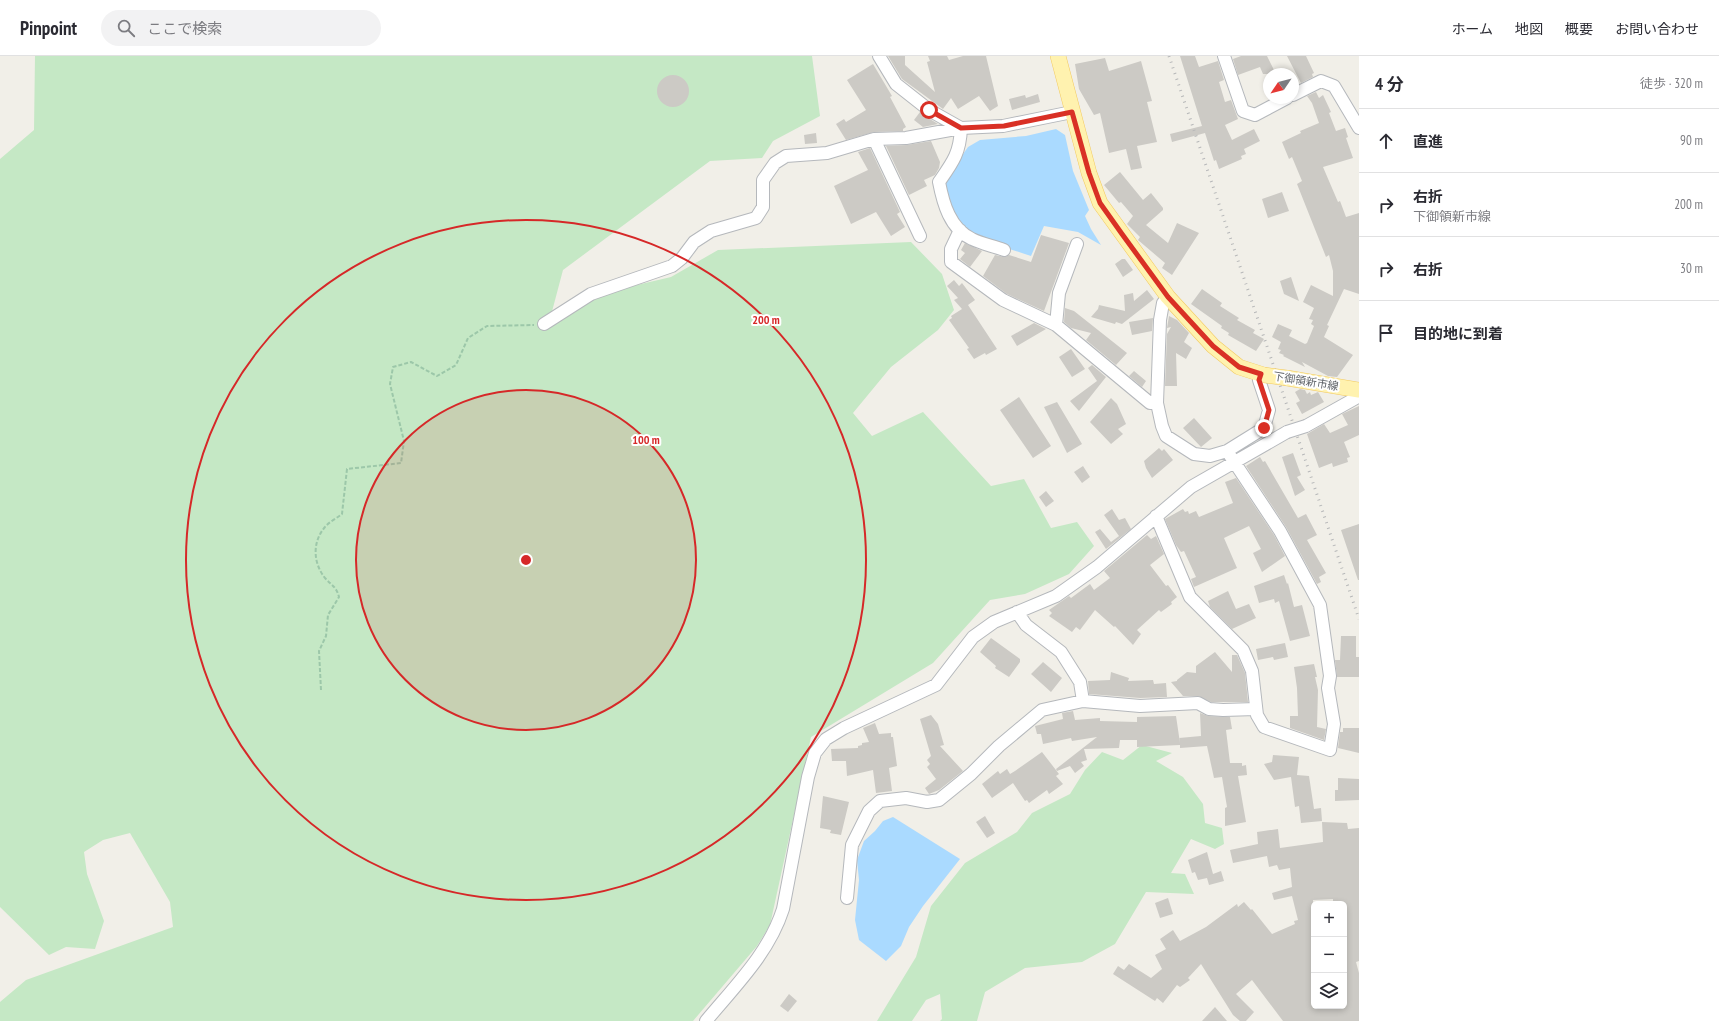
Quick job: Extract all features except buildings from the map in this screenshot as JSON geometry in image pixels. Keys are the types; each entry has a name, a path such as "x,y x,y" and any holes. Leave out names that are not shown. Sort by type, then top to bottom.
{"main road":[{"name":"下御領新市線","path":"1058,56 1089,173 1100,203 1168,297 1213,346 1239,367 1263,374 1359,390"}],"street":[{"path":"879,56 896,84 929,110 961,128"},
{"path":"1224,56 1243,111 1254,115 1275,104"},
{"path":"1299,92 1321,81 1334,86 1359,128"},
{"path":"544,324 591,294 672,266 682,258 694,242 711,231 756,218 763,207 763,180 775,163 786,156 827,152 874,139 906,138 961,128 1004,126 1072,112"},
{"path":"961,128 958,150 954,160 939,182 942,201 949,216 960,230 971,239 1004,250"},
{"path":"874,139 920,236"},
{"path":"960,230 952,249 951,262 1003,300 1056,325 1150,402 1157,403"},
{"path":"1056,325 1059,293 1077,244"},
{"path":"1168,297 1163,303 1160,320 1157,403 1162,426 1166,436 1194,454 1210,456 1227,451 1264,428 1269,410 1259,380 1263,374"},
{"path":"706,1021 756,962 777,928 784,909 808,777 815,753 826,739 844,728 936,684 973,637 994,622 1056,596 1097,566 1191,487 1287,432 1306,426 1356,398 1359,394"},
{"path":"1156,516 1190,597 1243,650 1252,671 1257,715 1264,727 1330,750 1334,724 1328,688 1330,676 1320,604 1280,531 1227,451"},
{"path":"1017,612 1026,625 1062,652 1080,682 1084,701"},
{"path":"847,898 852,845 869,811 880,801 906,798 927,802 939,800 971,774 999,746 1042,710 1084,701 1140,706 1198,703 1209,709 1256,709"}],"path":[{"path":"321,690 319,651 326,636 328,615 339,598 337,589 326,578 317,564 315,547 325,526 342,514 347,469 401,463 404,441 390,384 392,367 411,362 437,376 456,365 468,338 487,326 544,324"}],"green space":[{"path":"35,56 812,56 820,116 773,141 762,158 710,161 563,270 550,319 607,292 671,277 718,250 911,242 942,274 954,310 938,330 891,367 853,413 872,436 923,412 991,486 1024,479 1051,528 1077,522 1094,546 1069,574 1025,594 990,600 933,663 811,737 770,925 757,946 693,1021 0,1021 0,1002 26,980 173,927 170,902 130,833 103,840 84,852 87,874 104,921 95,949 66,947 49,955 0,907 0,159 34,130"},
{"path":"1142,745 1172,753 1156,761 1183,777 1203,804 1205,823 1222,828 1224,844 1215,849 1191,839 1171,873 1185,874 1194,894 1146,892 1115,944 1082,962 1025,968 985,992 977,1021 940,1021 942,1019 940,994 926,1000 912,1021 877,1021 916,957 931,906 965,863 1017,832 1032,813 1070,794 1085,770 1102,752 1123,760"}],"water":[{"path":"1056,129 1065,135 1073,171 1089,210 1085,216 1101,245 1078,232 1044,226 1031,256 986,240 974,234 963,225 954,215 943,183 968,147 980,140 1026,136"},
{"path":"893,817 960,859 923,906 909,927 901,946 886,961 859,940 855,920 859,880 857,860 864,841 883,821"}],"railway":[{"path":"1169,56 1359,619"}],"route":[{"path":"929,110 961,128 1004,126 1072,112 1089,173 1100,203 1122,234 1168,297 1213,346 1239,367 1261,374 1259,380 1269,410 1264,428"}]}
